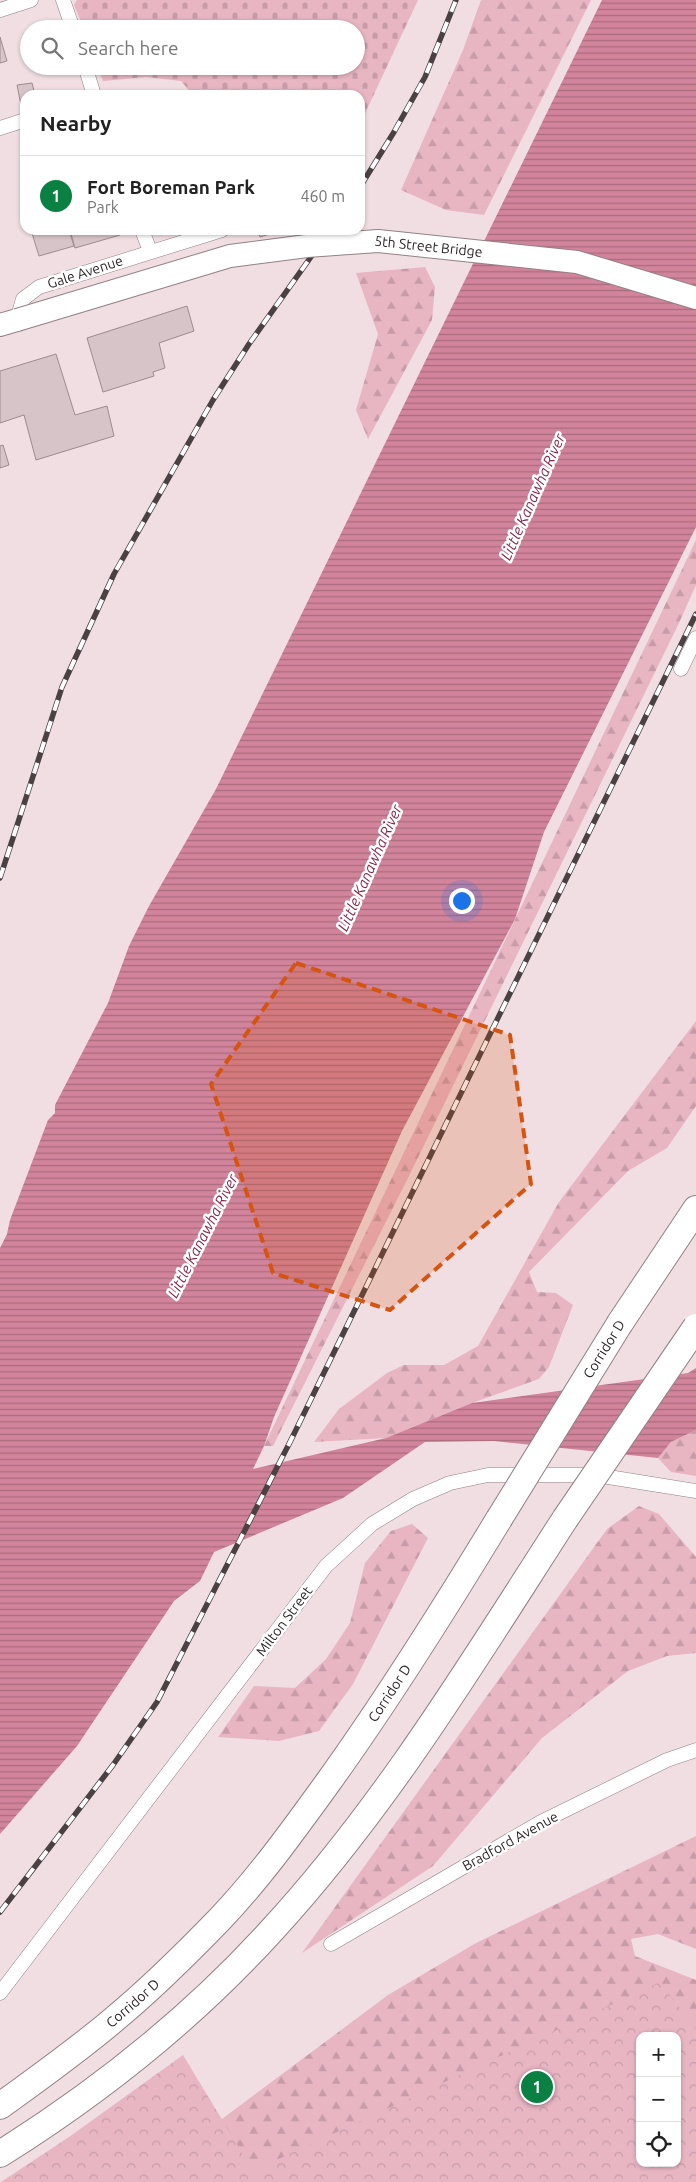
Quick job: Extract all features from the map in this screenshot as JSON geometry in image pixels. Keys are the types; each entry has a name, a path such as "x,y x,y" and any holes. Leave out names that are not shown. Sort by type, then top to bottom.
{"highway":[{"name":"Corridor D","path":"0,2106 69,2056 119,2016 221,1918 304,1817 366,1729 434,1625 620,1323 696,1209"},
{"path":"0,2154 74,2105 168,2032 221,1983 273,1930 335,1856 393,1779 696,1327"}],"main road":[{"name":"5th Street Bridge","path":"9,322 230,256 307,246 378,240 577,262 696,298"}],"street":[{"path":"0,10 31,0"},
{"path":"63,0 70,20"},
{"path":"88,75 92,90"},
{"path":"0,128 20,122"},
{"path":"144,235 150,251"},
{"name":"Gale Avenue","path":"9,322 23,299 39,286 205,235"},
{"path":"681,669 696,638"},
{"name":"Milton Street","path":"0,1993 326,1566 372,1524 413,1499 450,1484 488,1475 596,1475 696,1491"},
{"name":"Bradford Avenue","path":"331,1944 541,1822 667,1760 696,1750"}],"highlighted area":[{"path":"296,963 510,1035 531,1184 390,1310 273,1273 211,1084"}],"green space":[{"path":"77,0 418,0 365,113 365,90 189,90 181,81 146,77 103,81 101,75 365,75 365,20 80,20 74,5"},
{"path":"481,0 591,0 484,215 446,210 401,190 463,50"},
{"path":"425,267 435,287 432,320 368,439 356,410 378,334 356,273"},
{"path":"696,540 696,585 679,623 409,1176 273,1446 264,1446"},
{"path":"696,1021 696,1106 667,1148 628,1171 529,1272 537,1292 556,1293 573,1305 549,1367 539,1379 472,1403 386,1438 314,1442 339,1409 387,1373 404,1365 444,1365 478,1346 559,1202"},
{"path":"696,1430 696,1476 671,1472 658,1458 671,1442"},
{"path":"639,1506 659,1514 696,1557 696,1653 667,1656 628,1671 542,1738 433,1866 302,1953 607,1529"},
{"path":"412,1524 428,1538 353,1684 319,1731 279,1741 218,1737 254,1686 295,1688 326,1659 350,1623 365,1563 391,1531"},
{"path":"696,1836 696,1949 658,1934 631,1939 635,1956 696,1980 696,2182 83,2182 222,2119 388,1995 476,1943"},
{"path":"660,1982 696,2030 696,2182 1,2182 69,2137 183,2055 253,2171"}],"water":[{"name":"Little Kanawha River","path":"602,0 696,0 696,527 544,832 515,919 402,1131 274,1417 264,1446 253,1469 386,1438 472,1403 688,1373 696,1368 696,1430 671,1442 658,1458 494,1441 425,1442 343,1498 214,1552 200,1581 174,1601 77,1746 0,1834 0,1248 7,1234 10,1220 48,1120 55,1113 55,1105 108,1003 129,946 149,906 216,789"}],"building":[{"path":"0,37 7,61 0,63"},
{"path":"32,83 34,90 20,90 20,100 17,85"},
{"path":"33,235 71,235 74,246 39,256"},
{"path":"71,235 120,235 75,248"},
{"path":"187,306 194,331 159,343 165,368 153,372 154,376 103,392 87,338"},
{"path":"56,354 75,415 107,406 114,436 36,460 24,415 0,423 0,371"},
{"path":"3,445 9,465 0,468 0,446"}],"railway":[{"path":"365,179 425,77 456,0"},
{"path":"0,878 62,687 114,574 213,400 249,344 326,235"},
{"path":"0,1912 113,1765 157,1702 290,1442 696,614"}],"place":[{"name":"Fort Boreman Park","path":"537,2087"}]}
